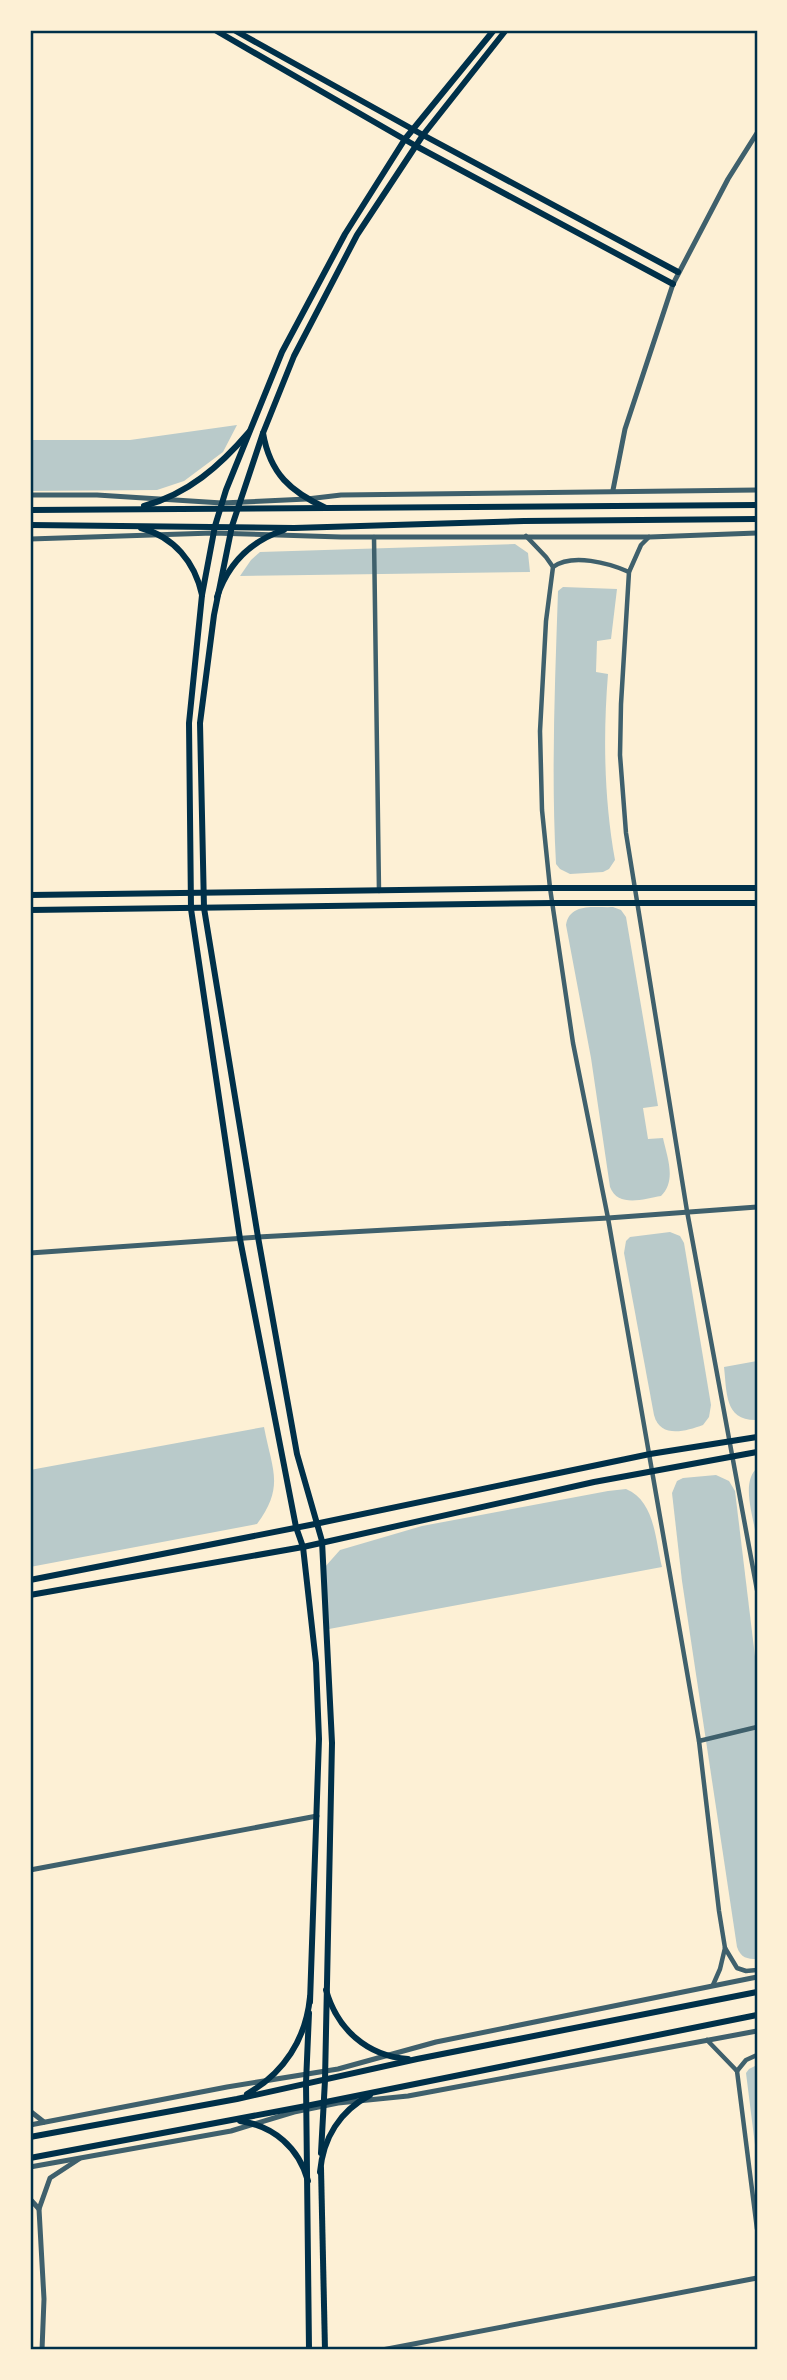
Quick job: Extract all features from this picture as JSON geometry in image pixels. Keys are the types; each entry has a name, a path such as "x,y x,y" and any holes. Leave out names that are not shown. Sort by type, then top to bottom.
{"main road":[{"path":"215,30 416,146 673,284"},
{"path":"234,30 678,272"},
{"path":"309,2350 306,2075 319,1739 316,1663 303,1547 296,1527 240,1239 191,909 189,723 202,595 214,530 249,432 282,352 345,234 405,139 494,30"},
{"path":"325,2350 320,2172 326,2080 332,1743 321,1541 297,1454 204,908 200,723 217,597 231,530 263,433 294,356 357,235 423,135 506,30"},
{"path":"118,508 141,507 180,492 223,461 249,432"},
{"path":"263,433 268,454 278,472 292,488 307,499 335,509"},
{"path":"30,510 221,506 335,509 757,505"},
{"path":"30,525 231,530 524,521 757,519"},
{"path":"129,526 160,535 173,544 187,559 197,576 202,595"},
{"path":"217,597 234,563 250,547 272,534 294,528"},
{"path":"30,895 757,888"},
{"path":"30,910 757,903"},
{"path":"30,1580 650,1454 757,1437"},
{"path":"30,1595 303,1547 594,1482 757,1452"},
{"path":"326,1990 333,2010 344,2027 359,2042 388,2056 417,2059"},
{"path":"30,2137 237,2099 417,2059 757,1992"},
{"path":"237,2099 269,2080 287,2060 307,2019 310,1997"},
{"path":"30,2158 306,2108 393,2087 757,2015"},
{"path":"320,2172 324,2150 332,2130 346,2113 361,2100 393,2087"},
{"path":"227,2121 254,2124 276,2134 302,2163 308,2182"}],"street":[{"path":"613,490 625,429 673,284 728,178 757,132"},
{"path":"238,506 341,495 757,490"},
{"path":"30,495 97,495 221,506"},
{"path":"30,539 160,535 214,530"},
{"path":"231,530 272,534 374,536 650,537 757,533"},
{"path":"525,535 553,567 546,621 540,731 542,810 550,888 573,1043 608,1218 699,1741 725,1948 737,1969 757,1970"},
{"path":"374,536 379,891"},
{"path":"650,537 641,545 629,572 620,755 626,832 688,1211 757,1590"},
{"path":"553,567 559,563 600,561 629,572"},
{"path":"30,1253 757,1207"},
{"path":"699,1741 757,1727"},
{"path":"30,1870 317,1816"},
{"path":"713,1985 725,1948"},
{"path":"30,2125 325,2072 436,2042 757,1976"},
{"path":"324,2104 408,2096 757,2031"},
{"path":"707,2039 737,2071 757,2229"},
{"path":"737,2071 746,2060 757,2055"},
{"path":"30,2167 231,2131 306,2108"},
{"path":"30,2111 44,2122"},
{"path":"42,2350 44,2299 39,2209 50,2178 81,2158"},
{"path":"30,2199 39,2209"},
{"path":"382,2350 757,2278"}],"shaded area":[{"path":"237,425 223,452 184,481 157,490 30,491 30,440 130,440"},
{"path":"515,544 528,553 530,572 240,576 260,552"},
{"path":"563,587 617,589 611,639 597,641 596,672 608,674 606,767 615,860 609,869 603,872 570,874 556,864 555,693 558,591"},
{"path":"613,907 621,910 626,917 658,1106 643,1108 648,1139 663,1138 670,1168 669,1183 661,1196 632,1201 619,1198 610,1187 591,1058 566,925 568,918 578,909"},
{"path":"670,1232 680,1236 684,1243 711,1405 709,1417 703,1425 674,1431 662,1427 654,1415 624,1253 626,1241 630,1237"},
{"path":"757,1361 757,1420 746,1419 738,1416 729,1403 724,1367"},
{"path":"264,1427 273,1467 274,1488 266,1511 257,1524 30,1567 30,1470"},
{"path":"757,1468 756,1535 749,1490 752,1474"},
{"path":"716,1475 729,1481 735,1491 757,1673 757,1959 740,1954 737,1947 682,1581 672,1493 677,1481 683,1478"},
{"path":"626,1489 643,1502 648,1512 662,1567 329,1629 324,1568 340,1550 422,1526"},
{"path":"757,2065 757,2161 746,2073"}]}
